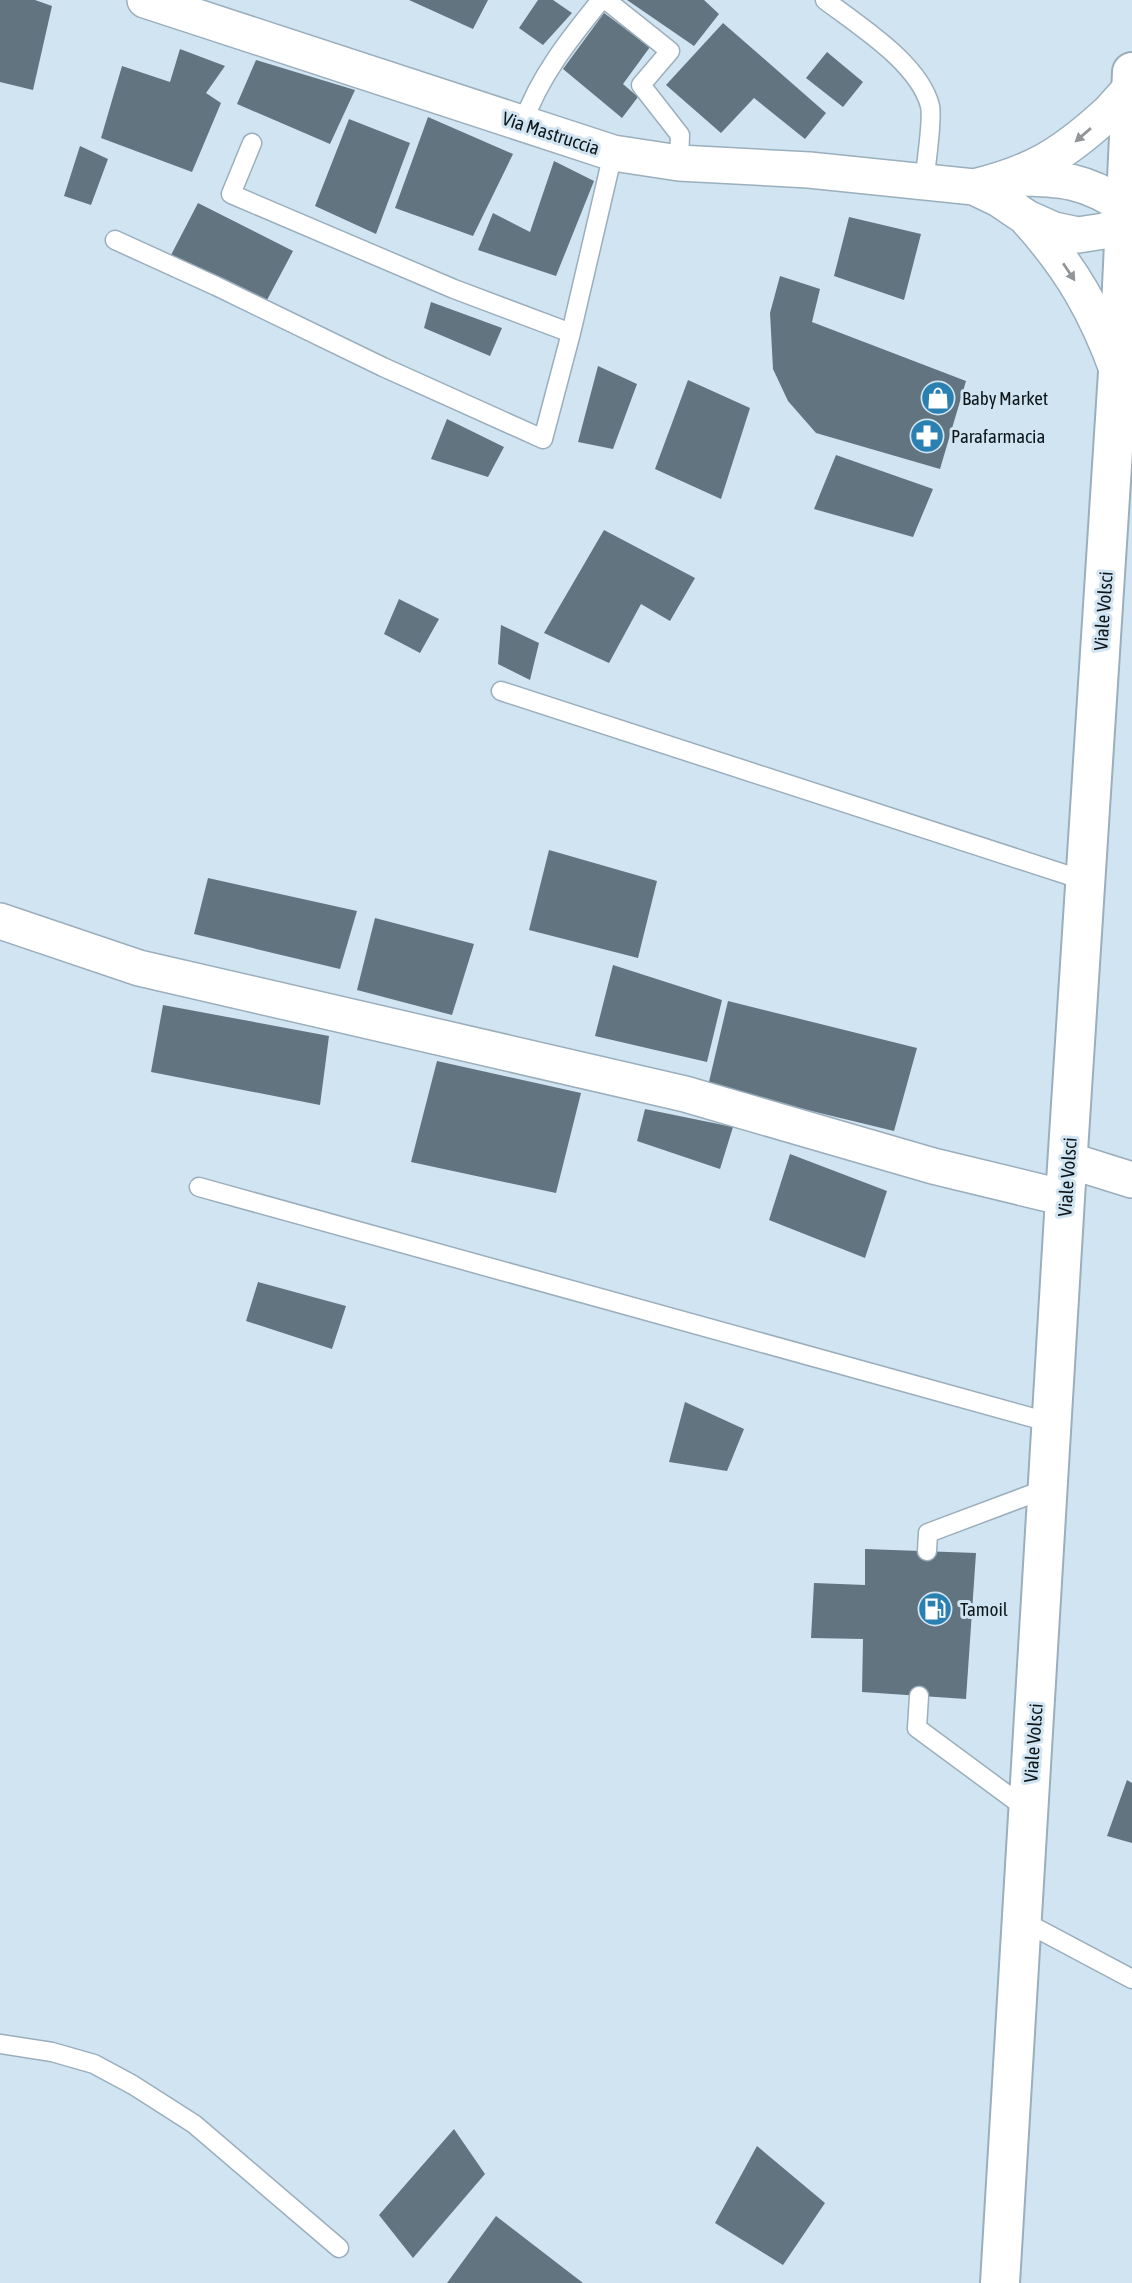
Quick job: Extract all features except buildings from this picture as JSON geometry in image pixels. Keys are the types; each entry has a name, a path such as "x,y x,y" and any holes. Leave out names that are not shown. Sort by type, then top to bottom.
{"main road":[{"name":"Viale Volsci","path":"1000,2283 1065,1198 1125,355 1132,72"}],"street":[{"name":"Via Mastruccia","path":"145,0 613,153 680,163 809,170 974,187"},
{"path":"974,187 1009,178 1038,166 1072,145 1132,88"},
{"path":"974,187 999,199 1027,218 1054,230 1078,235 1104,231 1129,216 1105,193 1086,185 1062,180 1009,178"},
{"path":"1027,218 1052,246 1125,355"},
{"path":"0,921 139,968 685,1094 933,1166 1065,1198"},
{"path":"1068,1160 1132,1180"}],"lane":[{"path":"523,123 531,98 565,45 601,0"},
{"path":"607,0 670,51 641,85 680,135 680,163"},
{"path":"825,0 882,44 916,77 930,107 924,181"},
{"path":"252,143 231,194 454,289 571,333"},
{"path":"115,240 383,367 543,439 613,153"},
{"path":"501,691 1086,881"},
{"path":"199,1186 1052,1423"},
{"path":"927,1551 928,1534 1048,1488"},
{"path":"919,1696 916,1728 1028,1810"},
{"path":"1021,1920 1132,1979"},
{"path":"0,2044 52,2052 94,2064 133,2085 194,2124 339,2248"}],"place":[{"name":"Baby Market","path":"938,398"},
{"name":"Parafarmacia","path":"927,436"},
{"name":"Tamoil","path":"935,1609"}]}
